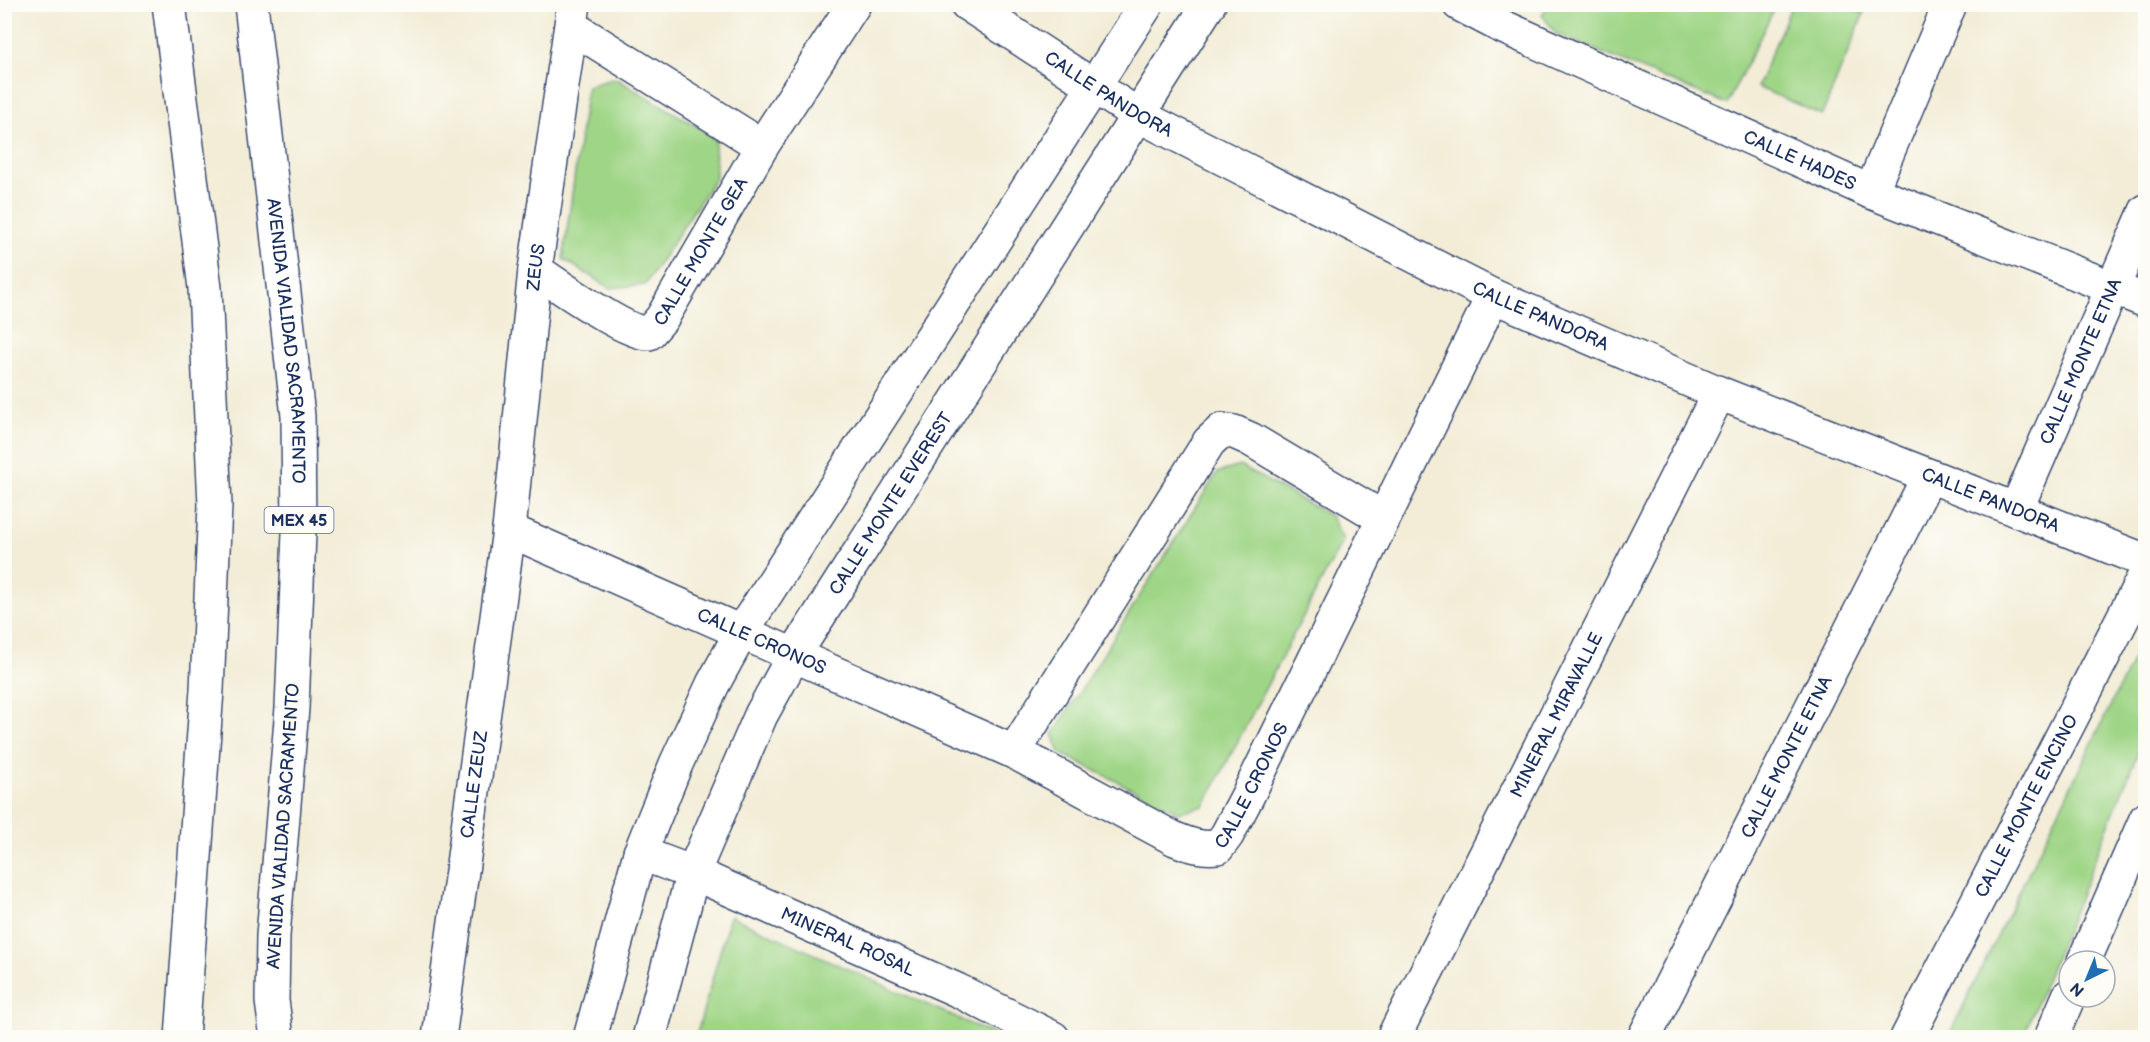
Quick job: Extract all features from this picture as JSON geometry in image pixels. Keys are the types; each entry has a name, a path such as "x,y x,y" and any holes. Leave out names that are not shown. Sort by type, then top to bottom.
{"main road":[{"path":"169,4 205,288 215,506 207,690 182,1038"},
{"name":"AVENIDA VIALIDAD SACRAMENTO","path":"251,4 294,375 299,452 292,708 273,936 272,1001 277,1038"},
{"name":"CALLE MONTE GEA","path":"535,270 619,323 636,331 649,333 662,318 762,146 854,4"},
{"name":"CALLE PANDORA","path":"967,4 1093,88 1138,115 1493,296 1719,393 2145,561"},
{"path":"590,1038 640,853 676,764 713,684 742,631 1147,4"},
{"name":"CALLE MONTE EVEREST","path":"649,1038 693,873 761,715 794,655 1209,4"},
{"name":"CALLE HADES","path":"1459,4 1505,15 1870,192 2145,301"},
{"path":"1870,192 1950,4"},
{"path":"573,16 762,146"},
{"name":"ZEUS","path":"509,530 535,270 573,16"},
{"name":"CALLE MONTE ETNA","path":"2016,510 2145,211"},
{"name":"CALLE CRONOS","path":"509,530 1014,752 1175,839 1191,846 1218,847 1247,797 1493,296"},
{"name":"MINERAL MIRAVALLE","path":"1393,1038 1719,393"},
{"path":"1014,752 1209,442 1222,430 1234,432 1250,440 1383,518"},
{"name":"CALLE MONTE ETNA","path":"1644,1038 1929,476"},
{"name":"CALLE ZEUZ","path":"439,1038 509,530"},
{"name":"CALLE MONTE ENCINO","path":"1907,1038 2145,573"},
{"path":"2089,949 2145,819"},
{"name":"MINERAL ROSAL","path":"640,853 693,873 957,990 1053,1038"},
{"path":"2051,1038 2063,1009"}],"green space":[{"path":"1548,4 1776,5 1727,104 1556,34 1542,15"},
{"path":"1792,5 1844,5 1864,13 1822,115 1757,87"},
{"path":"615,78 715,137 716,177 645,285 610,288 563,259 587,86"},
{"path":"1240,466 1331,516 1343,540 1204,806 1178,812 1060,753 1053,734 1217,473"},
{"path":"2145,635 2145,735 2023,1037 1948,1037"},
{"path":"730,916 999,1037 696,1037"}]}
